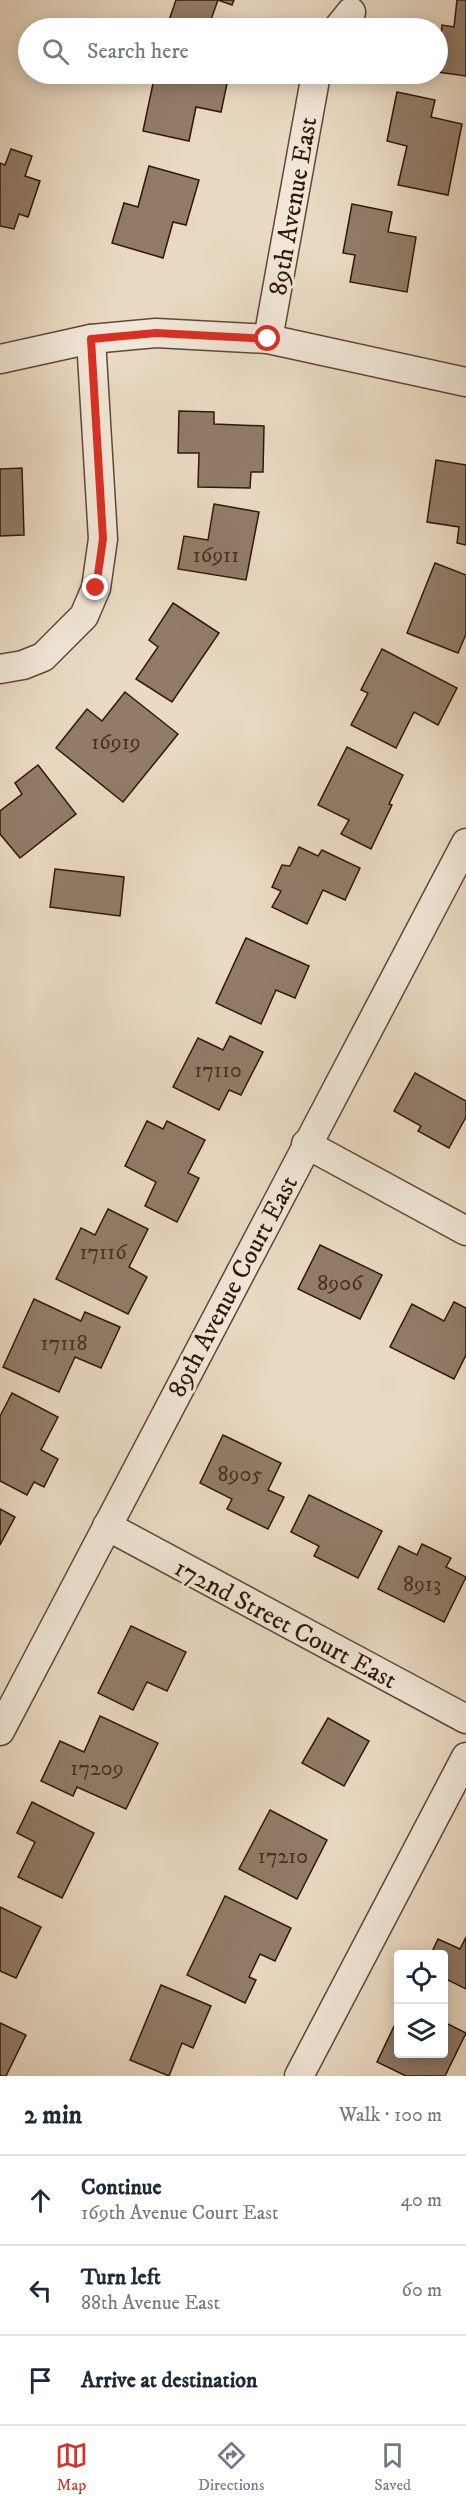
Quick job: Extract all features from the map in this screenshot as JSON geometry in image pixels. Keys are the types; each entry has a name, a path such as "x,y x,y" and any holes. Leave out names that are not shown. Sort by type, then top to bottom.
{"street":[{"name":"89th Avenue East","path":"268,339 314,84"},
{"path":"0,359 91,339 156,333 268,339 466,382"},
{"path":"0,669 23,665 44,657 84,616 96,588 103,539 91,339"},
{"name":"89th Avenue Court East","path":"0,1731 306,1144 466,843"},
{"path":"306,1144 466,1231"},
{"name":"172nd Street Court East","path":"107,1526 466,1719"},
{"path":"300,2076 466,1757"}],"building":[{"path":"176,0 218,0 212,18 170,18"},
{"path":"218,0 234,0 232,5"},
{"path":"457,0 466,0 466,76 448,73 448,26 454,27"},
{"path":"153,84 227,84 221,112 196,107 189,141 143,131"},
{"path":"397,92 435,100 431,117 462,124 448,195 398,185 407,146 387,141"},
{"path":"11,149 32,156 25,176 40,181 28,217 19,214 14,229 0,226 0,163 5,165"},
{"path":"149,166 199,180 186,225 173,222 163,258 112,243 124,203 138,207"},
{"path":"352,204 392,212 388,232 416,237 407,292 350,282 355,255 343,253"},
{"path":"179,411 214,412 214,424 264,426 263,472 251,472 250,488 198,487 199,453 178,453"},
{"path":"436,460 466,465 466,545 457,543 459,527 427,522"},
{"path":"22,468 24,535 0,536 0,469"},
{"path":"214,504 259,512 246,580 178,569 184,536 208,540"},
{"path":"435,563 466,575 466,634 458,653 407,633"},
{"path":"173,603 219,633 172,702 136,679 158,647 149,640"},
{"path":"382,649 457,688 438,725 414,712 396,748 351,725 368,693 361,690"},
{"path":"125,692 178,734 123,802 56,748 87,709 102,721"},
{"path":"347,747 403,775 389,804 392,805 371,849 341,834 349,820 318,805"},
{"path":"38,765 76,814 20,858 0,834 0,811 22,794 15,783"},
{"path":"299,847 318,856 322,850 360,868 345,900 323,890 307,924 272,907 281,891 272,887 282,865 290,866"},
{"path":"55,869 124,877 120,916 50,907"},
{"path":"246,938 309,966 295,998 276,990 261,1024 216,1003"},
{"path":"230,1036 263,1052 241,1095 229,1090 219,1110 173,1087 198,1038 223,1050"},
{"path":"415,1073 466,1101 466,1117 449,1148 418,1131 421,1126 394,1111"},
{"path":"147,1121 163,1129 167,1121 205,1140 188,1173 199,1178 177,1222 145,1206 156,1182 125,1166"},
{"path":"108,1209 148,1229 129,1267 147,1277 128,1314 56,1279 81,1228 95,1235"},
{"path":"320,1245 382,1275 360,1319 298,1289"},
{"path":"34,1299 81,1321 85,1312 120,1327 101,1368 75,1357 59,1392 3,1367"},
{"path":"454,1302 466,1308 466,1355 454,1379 390,1347 412,1304 444,1321"},
{"path":"12,1393 58,1417 41,1450 58,1459 44,1487 34,1482 27,1495 0,1481 0,1416"},
{"path":"223,1435 281,1463 268,1490 284,1497 268,1529 227,1509 232,1499 200,1483"},
{"path":"309,1495 382,1531 358,1578 314,1556 319,1546 291,1532"},
{"path":"0,1509 15,1517 0,1545"},
{"path":"422,1544 451,1558 446,1567 466,1577 444,1622 378,1589 399,1546 417,1555"},
{"path":"131,1626 186,1652 167,1691 147,1682 133,1710 98,1693"},
{"path":"100,1716 158,1743 126,1809 77,1787 73,1796 41,1781 60,1741 84,1752"},
{"path":"328,1718 369,1741 344,1786 302,1763"},
{"path":"32,1802 94,1833 62,1898 18,1877 35,1842 17,1833"},
{"path":"270,1810 327,1840 297,1899 239,1869"},
{"path":"225,1896 291,1928 275,1961 260,1954 249,1977 256,1980 245,2003 187,1975"},
{"path":"0,1907 41,1927 16,1978 0,1971"},
{"path":"466,1937 466,1989 448,1980 448,1950 433,1950 438,1939 460,1949"},
{"path":"161,1985 211,2006 193,2048 182,2043 169,2076 130,2060"},
{"path":"0,2023 26,2035 6,2076 0,2076"},
{"path":"448,2024 466,2033 445,2076 406,2076 377,2062 394,2026 394,2058 448,2058"}],"route":[{"path":"96,588 103,539 91,339 156,333 268,339"}]}
